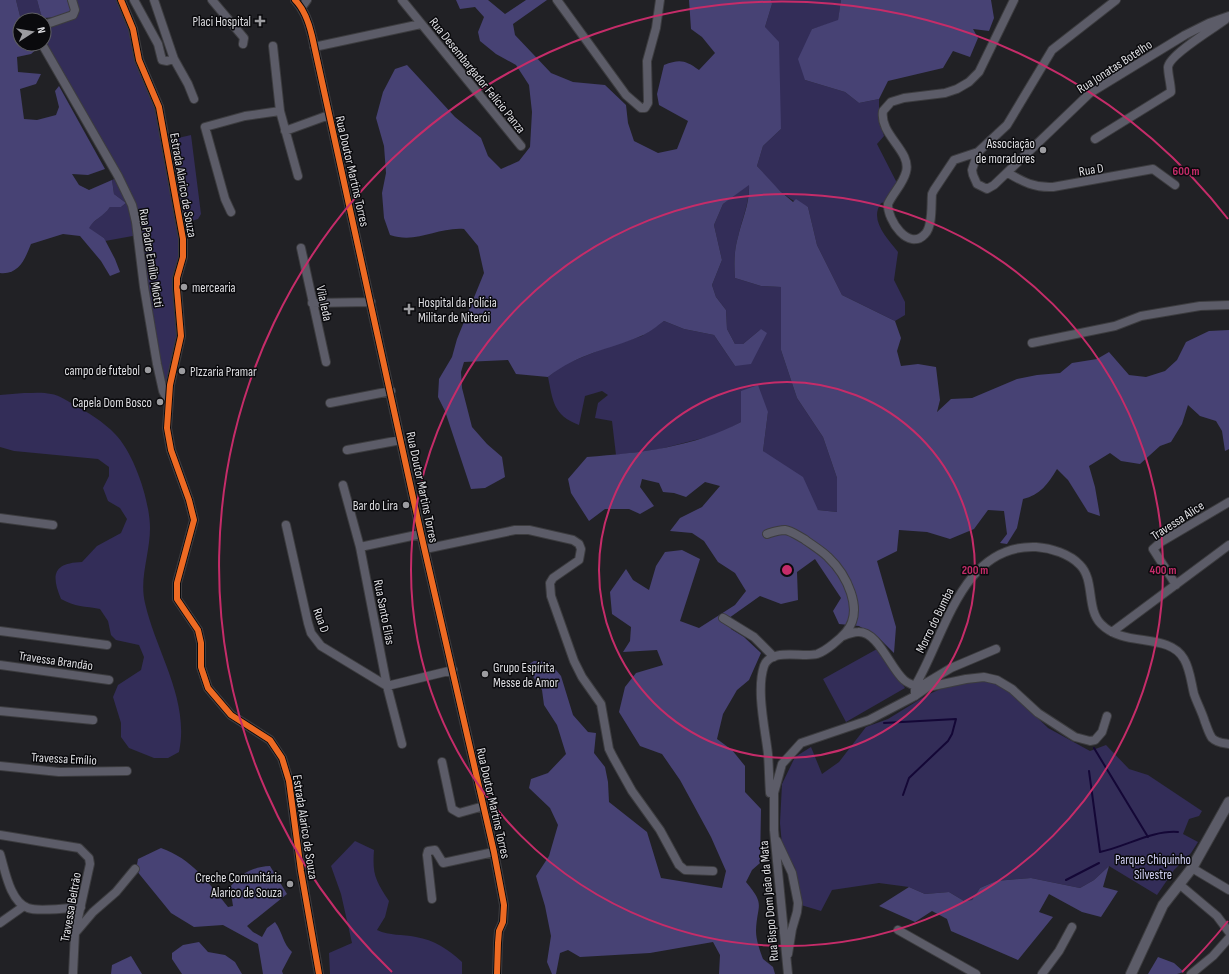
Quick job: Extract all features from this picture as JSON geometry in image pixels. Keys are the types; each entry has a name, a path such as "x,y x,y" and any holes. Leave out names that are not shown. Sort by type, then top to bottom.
{"main road":[{"path":"1131,974 1163,905 1192,868 1229,802"}],"street":[{"path":"52,22 73,15 75,10 72,0"},
{"name":"Estrada Alarico de Souza","path":"121,0 133,29 139,60 159,107 183,239 183,257 177,289 180,340 168,400 167,428 170,443 194,520 178,583 177,599 198,630 201,643 201,667 208,688 231,715 270,740 282,758 289,781 301,871 320,974"},
{"path":"134,0 158,44 162,60 164,62 174,59"},
{"path":"154,0 174,59 188,84 194,99"},
{"path":"212,0 244,38 244,42 242,44"},
{"path":"295,0 305,3"},
{"name":"Rua Desembargador Felício Panza","path":"402,0 521,146"},
{"path":"557,0 626,95 633,103 641,108 645,108 648,103 647,61 656,28 660,0"},
{"path":"1014,1 979,72 969,82 957,89 945,93 904,98 890,102 883,111 884,126 903,155 906,167 902,182 888,204 890,217 902,234 908,238 913,239 926,234 929,225 932,194 954,160 978,152 1007,125 1052,50 1116,0"},
{"name":"Rua Doutor Martins Torres","path":"305,3 370,302 402,440 421,534 494,852 504,905 503,922 499,931 497,974"},
{"path":"1095,139 1171,92 1168,67 1170,62 1179,53 1229,17"},
{"name":"Rua Jonatas Botelho","path":"978,152 972,170 974,180 981,187 990,188 1096,88 1185,35 1209,23 1229,17"},
{"path":"314,47 421,24"},
{"path":"274,46 280,111 298,176"},
{"name":"Rua Padre Emílio Miotti","path":"47,52 118,176 132,205 136,222 144,288 157,364 163,391 168,400"},
{"path":"231,212 225,199 205,127 245,116 280,111"},
{"path":"285,131 329,115"},
{"name":"Rua D","path":"1008,172 1028,184 1043,188 1098,180 1153,169 1175,185"},
{"name":"Vila Ieda","path":"301,248 326,362"},
{"path":"312,303 370,302"},
{"path":"1032,343 1115,326 1141,316 1200,306 1229,305"},
{"path":"330,403 391,391"},
{"path":"347,450 402,440"},
{"name":"Rua Santo Elias","path":"343,485 360,547 387,686 402,744"},
{"name":"Travessa Alice","path":"1176,585 1153,549 1161,542 1229,502"},
{"path":"0,518 53,525"},
{"name":"Rua D","path":"286,525 308,623 315,641 387,686"},
{"path":"425,550 523,530 565,537 579,544 582,549 579,560 553,578 550,583 551,596 574,661 582,677 602,704 609,749 632,791 667,841 679,865 684,870 713,871"},
{"path":"767,534 775,531 790,532 813,545 830,558 846,583 855,603 853,621 843,636"},
{"path":"360,547 421,534"},
{"path":"1112,632 1229,545"},
{"name":"Morro do Bumba","path":"915,690 954,602 964,586 978,571 994,559 1014,549 1024,547 1043,547 1074,559 1081,566 1086,574 1095,614 1099,622 1112,632 1135,640 1155,641 1179,651 1187,666 1194,694 1210,734 1217,742 1229,744"},
{"path":"723,618 754,637 774,657"},
{"path":"0,631 107,645"},
{"path":"774,793 770,793 762,695 764,665 768,660 774,657 816,654 843,636 859,632 867,634 878,643 899,675 915,690"},
{"path":"774,830 774,793 782,764 801,743 869,720 951,668 996,649"},
{"name":"Travessa Brandão","path":"0,665 109,680"},
{"path":"387,686 453,670"},
{"path":"915,690 966,679 984,677 997,680 1012,689 1051,723 1075,737 1090,741 1099,737 1107,716"},
{"path":"0,711 93,720"},
{"path":"442,762 452,810 459,813 484,806"},
{"name":"Travessa Emílio","path":"0,766 59,772 127,771"},
{"name":"Rua Bispo Dom João da Mata","path":"774,830 788,974"},
{"name":"Rua Bispo Dom João da Mata","path":"774,830 792,873 798,903 791,936 788,974"},
{"name":"Travessa Beltrão","path":"0,835 79,848 89,858 90,864 75,932 73,974"},
{"path":"432,899 426,855 428,851 435,850 443,863 494,852"},
{"path":"0,854 16,899 24,906 34,909 81,907"},
{"path":"1192,868 1229,890"},
{"path":"75,932 93,912 116,892 135,869"},
{"path":"1179,884 1217,916 1229,932"},
{"path":"0,923 24,906"},
{"path":"1042,974 1059,950 1072,927"},
{"path":"898,930 976,974"},
{"path":"1191,974 1213,956 1229,938"}],"green space":[{"path":"16,0 37,0 40,12 19,12"},
{"path":"72,0 121,0 153,92 165,141 191,135 201,214 198,219 181,224 183,239 177,278 180,323 170,385 163,391 138,235 105,241 104,238 88,228 110,207 121,207 126,203 114,194 112,180 118,177 48,52 52,52 52,18"},
{"path":"771,0 841,0 838,21 812,29 805,80 845,92 859,103 879,99 879,119 884,136 877,144 898,185 889,201 881,203 877,216 881,229 898,252 894,280 905,302 905,315 895,321 842,295 817,245 808,207 785,195 757,166 763,146 781,129 765,27 772,4"},
{"path":"749,184 747,204 736,247 734,263 735,278 761,286 781,287 781,350 797,398 823,437 837,478 837,512 818,510 763,451 768,412 741,422 719,434 660,449 616,455 612,421 595,418 598,403 608,395 602,391 585,396 579,425 570,421 559,412 551,393 548,377 563,365 605,348 642,336 664,321 684,329 714,335 735,366 761,329 743,344 735,344 727,329 726,310 716,297 712,285 722,260 714,225 723,204"},
{"path":"45,393 63,398 101,421 122,442 140,478 147,505 150,528 143,594 150,621 176,695 180,714 181,733 179,752 168,758 154,758 129,748 121,737 121,723 113,697 118,685 141,670 144,657 139,645 116,640 111,635 108,621 100,609 76,605 61,599 56,583 57,572 60,568 72,563 82,562 97,546 121,533 127,519 120,508 108,501 103,488 109,476 109,467 98,459 14,451 0,447 0,395"},
{"path":"877,649 905,688 846,722 823,679"},
{"name":"Parque Chiquinho Silvestre","path":"983,681 1005,686 1048,728 1090,751 1106,745 1129,769 1148,775 1202,811 1199,816 1189,819 1183,834 1198,842 1191,853 1174,870 1157,895 1109,866 1094,880 1080,888 1031,878 996,881 980,888 972,900 964,901 949,892 925,894 909,887 879,883 832,890 821,911 801,905 795,868 782,845 780,823 782,784 795,757 811,747 822,774 839,762 866,727 888,719 927,695 954,683"},
{"path":"355,841 374,850 374,872 378,883 389,901 385,917 377,930 429,940 451,953 462,962 462,974 330,974 329,953 352,943 341,894 331,866"}],"shaded area":[{"path":"0,0 16,0 19,12 12,12 12,52 33,52 31,54 17,57 18,72 41,74 36,84 20,89 24,119 37,120 56,115 59,107 55,91 59,86 105,169 88,175 72,174 79,185 89,190 112,180 114,194 126,203 121,207 110,207 93,222 89,228 104,238 120,272 110,276 101,261 80,236 63,234 31,244 24,260 17,269 7,273 0,273"},
{"path":"37,0 67,0 73,11 63,17 52,18 52,12 40,12"},
{"path":"456,0 488,0 505,14 526,0 547,0 513,24 515,35 551,73 573,82 605,85 626,105 628,123 634,141 658,153 677,149 688,121 659,105 657,94 664,65 678,61 686,62 699,70 715,53 702,37 691,29 689,0 771,0 772,4 765,27 779,42 781,129 763,146 757,166 780,191 793,202 796,199 808,207 817,245 842,295 895,321 901,338 897,351 901,366 918,364 936,367 940,400 937,412 951,399 972,398 1017,379 1060,373 1072,363 1097,359 1109,352 1129,375 1146,377 1165,371 1177,360 1186,342 1209,331 1229,330 1229,449 1225,451 1222,431 1216,421 1200,416 1188,405 1182,424 1171,442 1160,446 1140,464 1121,461 1110,453 1089,466 1095,487 1100,516 1088,512 1068,480 1057,469 1039,492 1023,499 1017,528 1007,544 1000,543 1007,534 1004,511 988,510 974,529 950,539 927,532 899,530 897,551 877,561 896,627 894,653 879,638 859,626 839,624 833,611 841,598 815,559 797,572 798,600 781,604 760,596 729,618 731,629 744,637 761,653 749,680 737,690 723,714 717,739 732,750 745,766 745,792 761,809 760,863 752,870 746,882 756,896 759,905 756,931 759,949 763,959 773,967 775,974 719,974 720,955 713,942 650,953 580,957 568,950 560,953 556,974 552,974 547,962 551,936 545,906 536,876 549,856 558,825 550,808 529,788 531,779 548,773 566,754 557,725 544,705 542,690 526,666 534,661 549,662 561,676 573,715 588,732 596,733 594,753 605,767 608,782 609,802 647,832 661,878 722,888 726,871 711,837 680,780 662,754 640,746 619,712 625,687 636,673 663,665 657,650 623,652 630,641 631,627 612,614 610,592 626,569 633,580 649,590 656,566 665,552 682,550 700,559 680,621 699,628 735,605 746,591 735,573 718,562 704,541 692,533 670,531 680,518 702,507 720,486 705,482 686,497 674,493 663,492 659,483 642,479 640,487 654,506 640,514 629,509 605,509 589,521 571,493 568,479 587,457 647,451 686,443 723,431 741,422 741,391 758,385 768,412 763,451 803,477 818,510 837,512 837,478 823,437 797,398 781,350 781,287 761,286 735,278 734,263 736,247 747,205 749,185 723,204 714,225 722,260 712,285 716,297 726,310 727,329 735,344 743,344 761,329 767,333 751,364 735,366 714,335 684,329 664,321 644,335 582,357 559,369 548,377 516,374 508,360 464,362 461,372 462,388 472,427 487,444 502,457 505,477 485,488 471,489 445,411 438,397 439,379 452,357 457,339 484,273 478,246 464,229 445,230 409,238 390,235 384,218 382,193 386,173 384,146 376,118 383,92 395,69 407,65 455,117 481,138 488,156 501,169 519,161 530,147 532,112 529,85 516,65 496,54 480,41 478,32 484,17 475,7 460,9"},
{"path":"841,0 991,0 994,18 989,31 973,29 978,38 970,57 953,51 943,68 888,81 879,99 859,103 845,92 805,80 798,59 812,29 838,20"},
{"path":"161,848 182,858 199,872 228,907 233,906 230,887 234,882 243,874 253,869 270,866 287,894 247,926 253,932 262,937 267,928 275,922 292,952 282,971 283,974 263,974 258,944 223,925 194,927 171,913 136,870 138,859"},
{"path":"1109,866 1103,887 1118,891 1101,917 1082,912 1049,894 1039,912 1053,917 1018,960 951,931 947,919 932,911 915,922 879,906 909,887 925,894 949,892 964,901 972,900 980,888 996,881 1031,878 1080,888 1094,880"},
{"path":"199,942 208,952 225,955 235,962 242,974 182,974 172,959 172,953 183,945"},
{"path":"131,956 142,974 111,974 112,965"},
{"path":"1158,957 1174,963 1184,972 1177,974 1148,974"}],"waterway":[{"path":"884,723 956,719 952,734 948,741 909,778 903,795"},
{"path":"1094,748 1148,837"},
{"path":"1089,771 1100,852 1148,836 1168,832 1178,832"},
{"path":"1066,880 1099,863"}],"cycle path":[{"path":"121,0 133,29 139,60 159,107 183,239 183,257 177,278 181,336 170,385 167,428 171,450 189,500 194,520 177,583 177,599 198,630 201,643 201,667 208,688 231,715 270,740 282,758 289,781 301,871 319,974"},
{"path":"295,0 306,17 312,36 421,534 494,852 504,905 503,922 499,931 497,974"}],"place":[{"name":"Placi Hospital","path":"260,21"},
{"name":"Associação de moradores","path":"1043,150"},
{"name":"mercearia","path":"184,287"},
{"name":"Hospital da Polícia Militar de Niterói","path":"409,309"},
{"name":"campo de futebol","path":"148,370"},
{"name":"PIzzaria Pramar","path":"182,371"},
{"name":"Capela Dom Bosco","path":"160,402"},
{"name":"Bar do Lira","path":"406,505"},
{"name":"Grupo Espírita Messe de Amor","path":"485,674"},
{"name":"Creche Comunitária Alarico de Souza","path":"290,884"}]}
